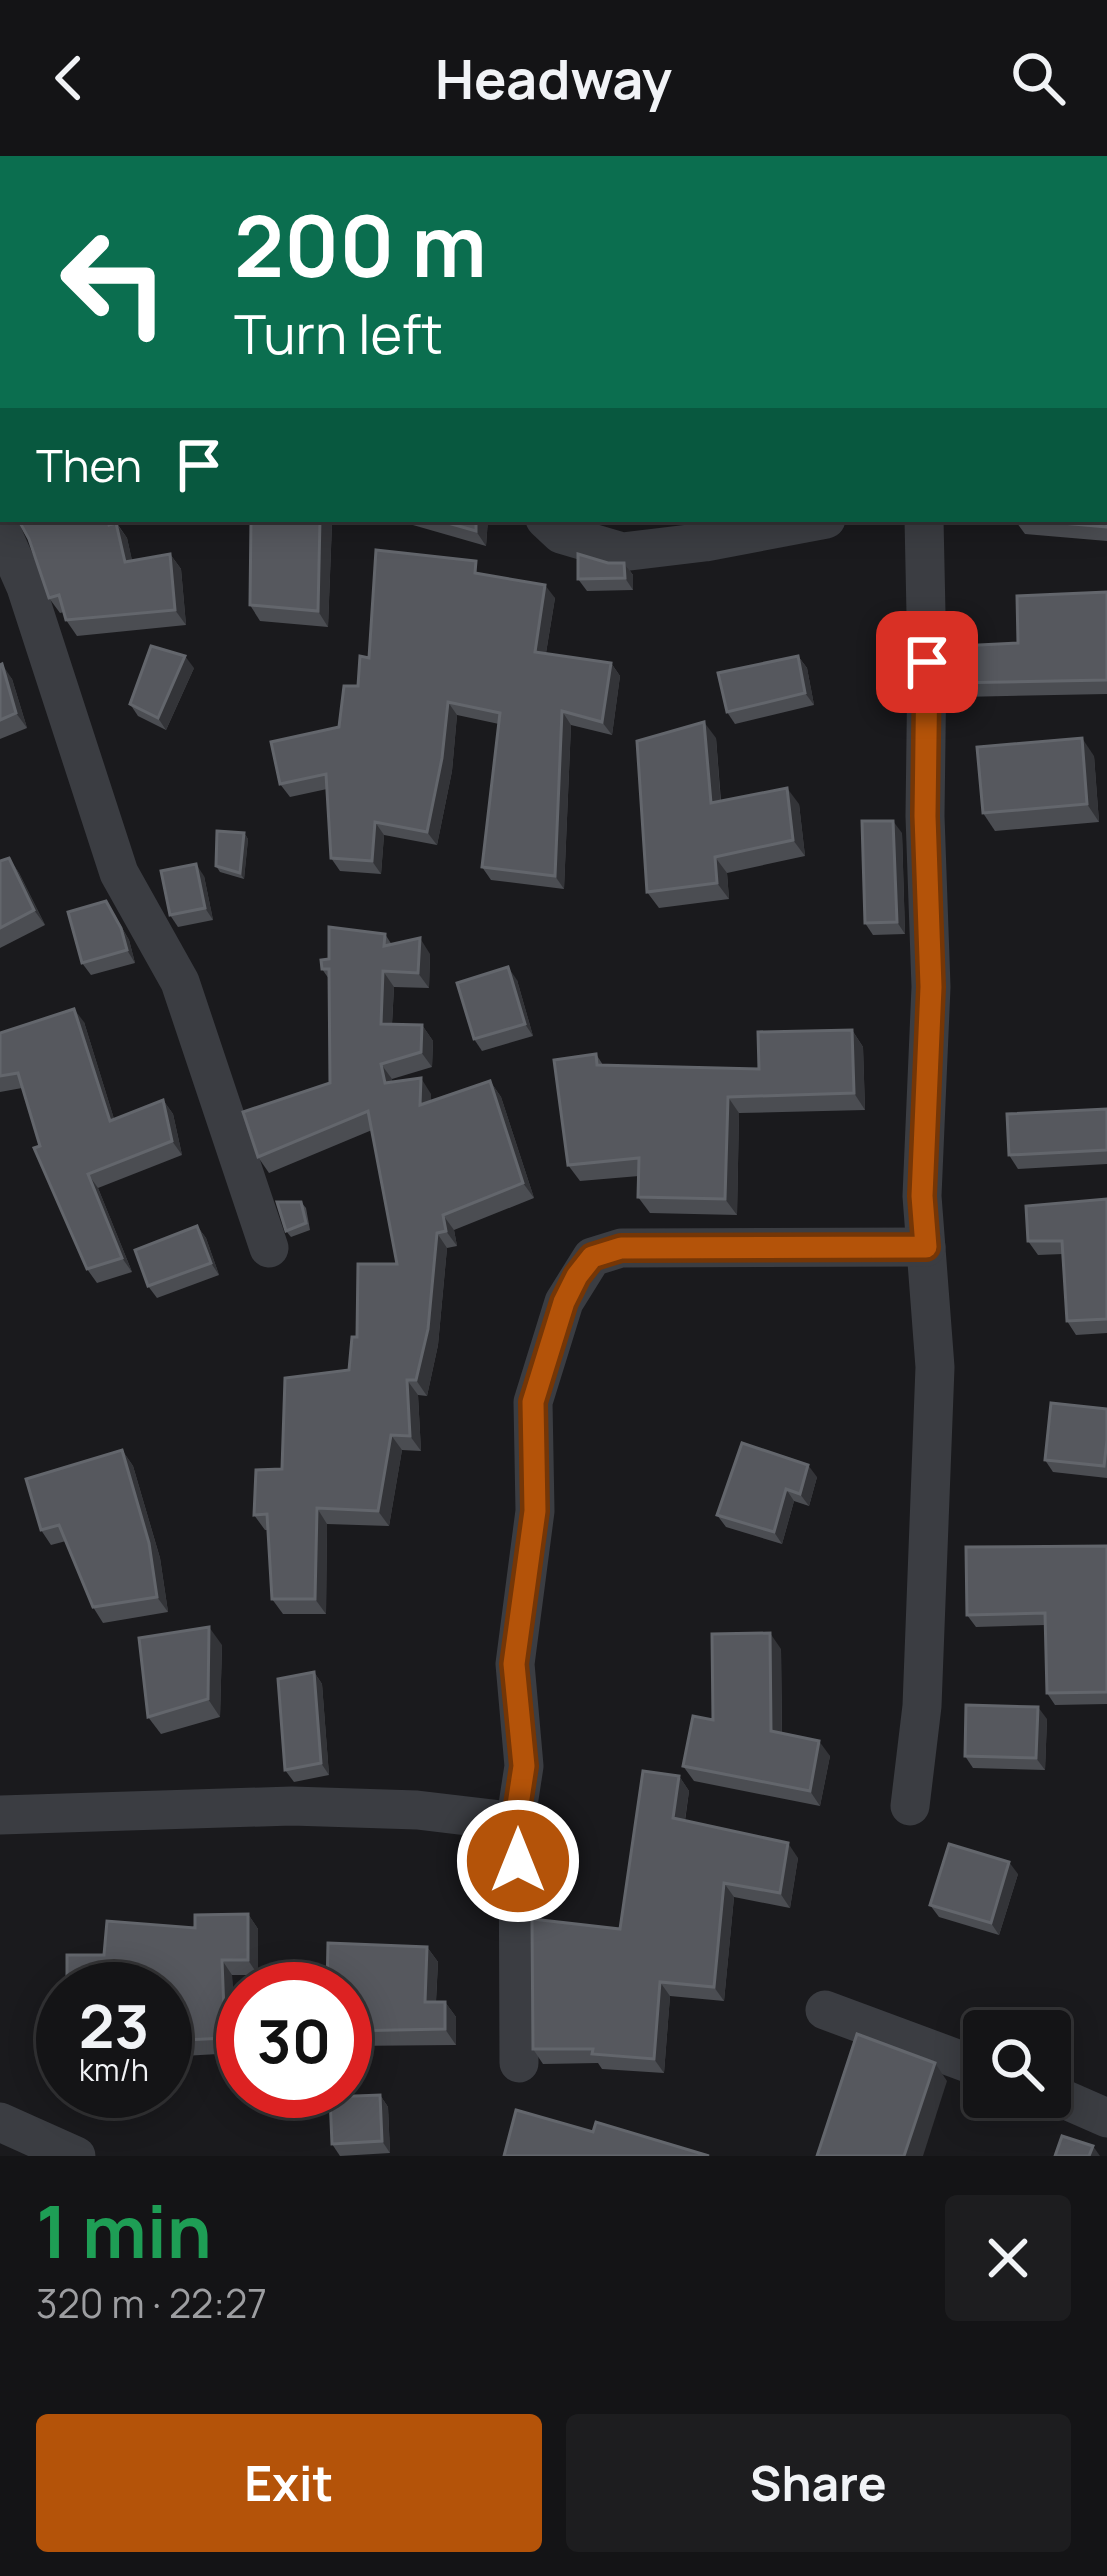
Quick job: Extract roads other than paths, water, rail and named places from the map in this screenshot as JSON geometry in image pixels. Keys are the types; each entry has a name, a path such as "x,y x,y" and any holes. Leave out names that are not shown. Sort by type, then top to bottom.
{"street":[{"path":"548,522 561,534 622,552 810,522"},
{"path":"910,1806 922,1706 935,1366 922,1196 931,987 919,523"},
{"path":"0,527 26,587 119,873 180,982 269,1248"},
{"path":"519,2063 518,1822 524,1766 514,1664 535,1511 533,1402 564,1302 592,1257 621,1248 926,1247"},
{"path":"0,1815 292,1806 417,1810 518,1822"},
{"path":"825,2010 963,2061"},
{"path":"1071,2102 1107,2118"},
{"path":"0,2122 76,2156"}]}
